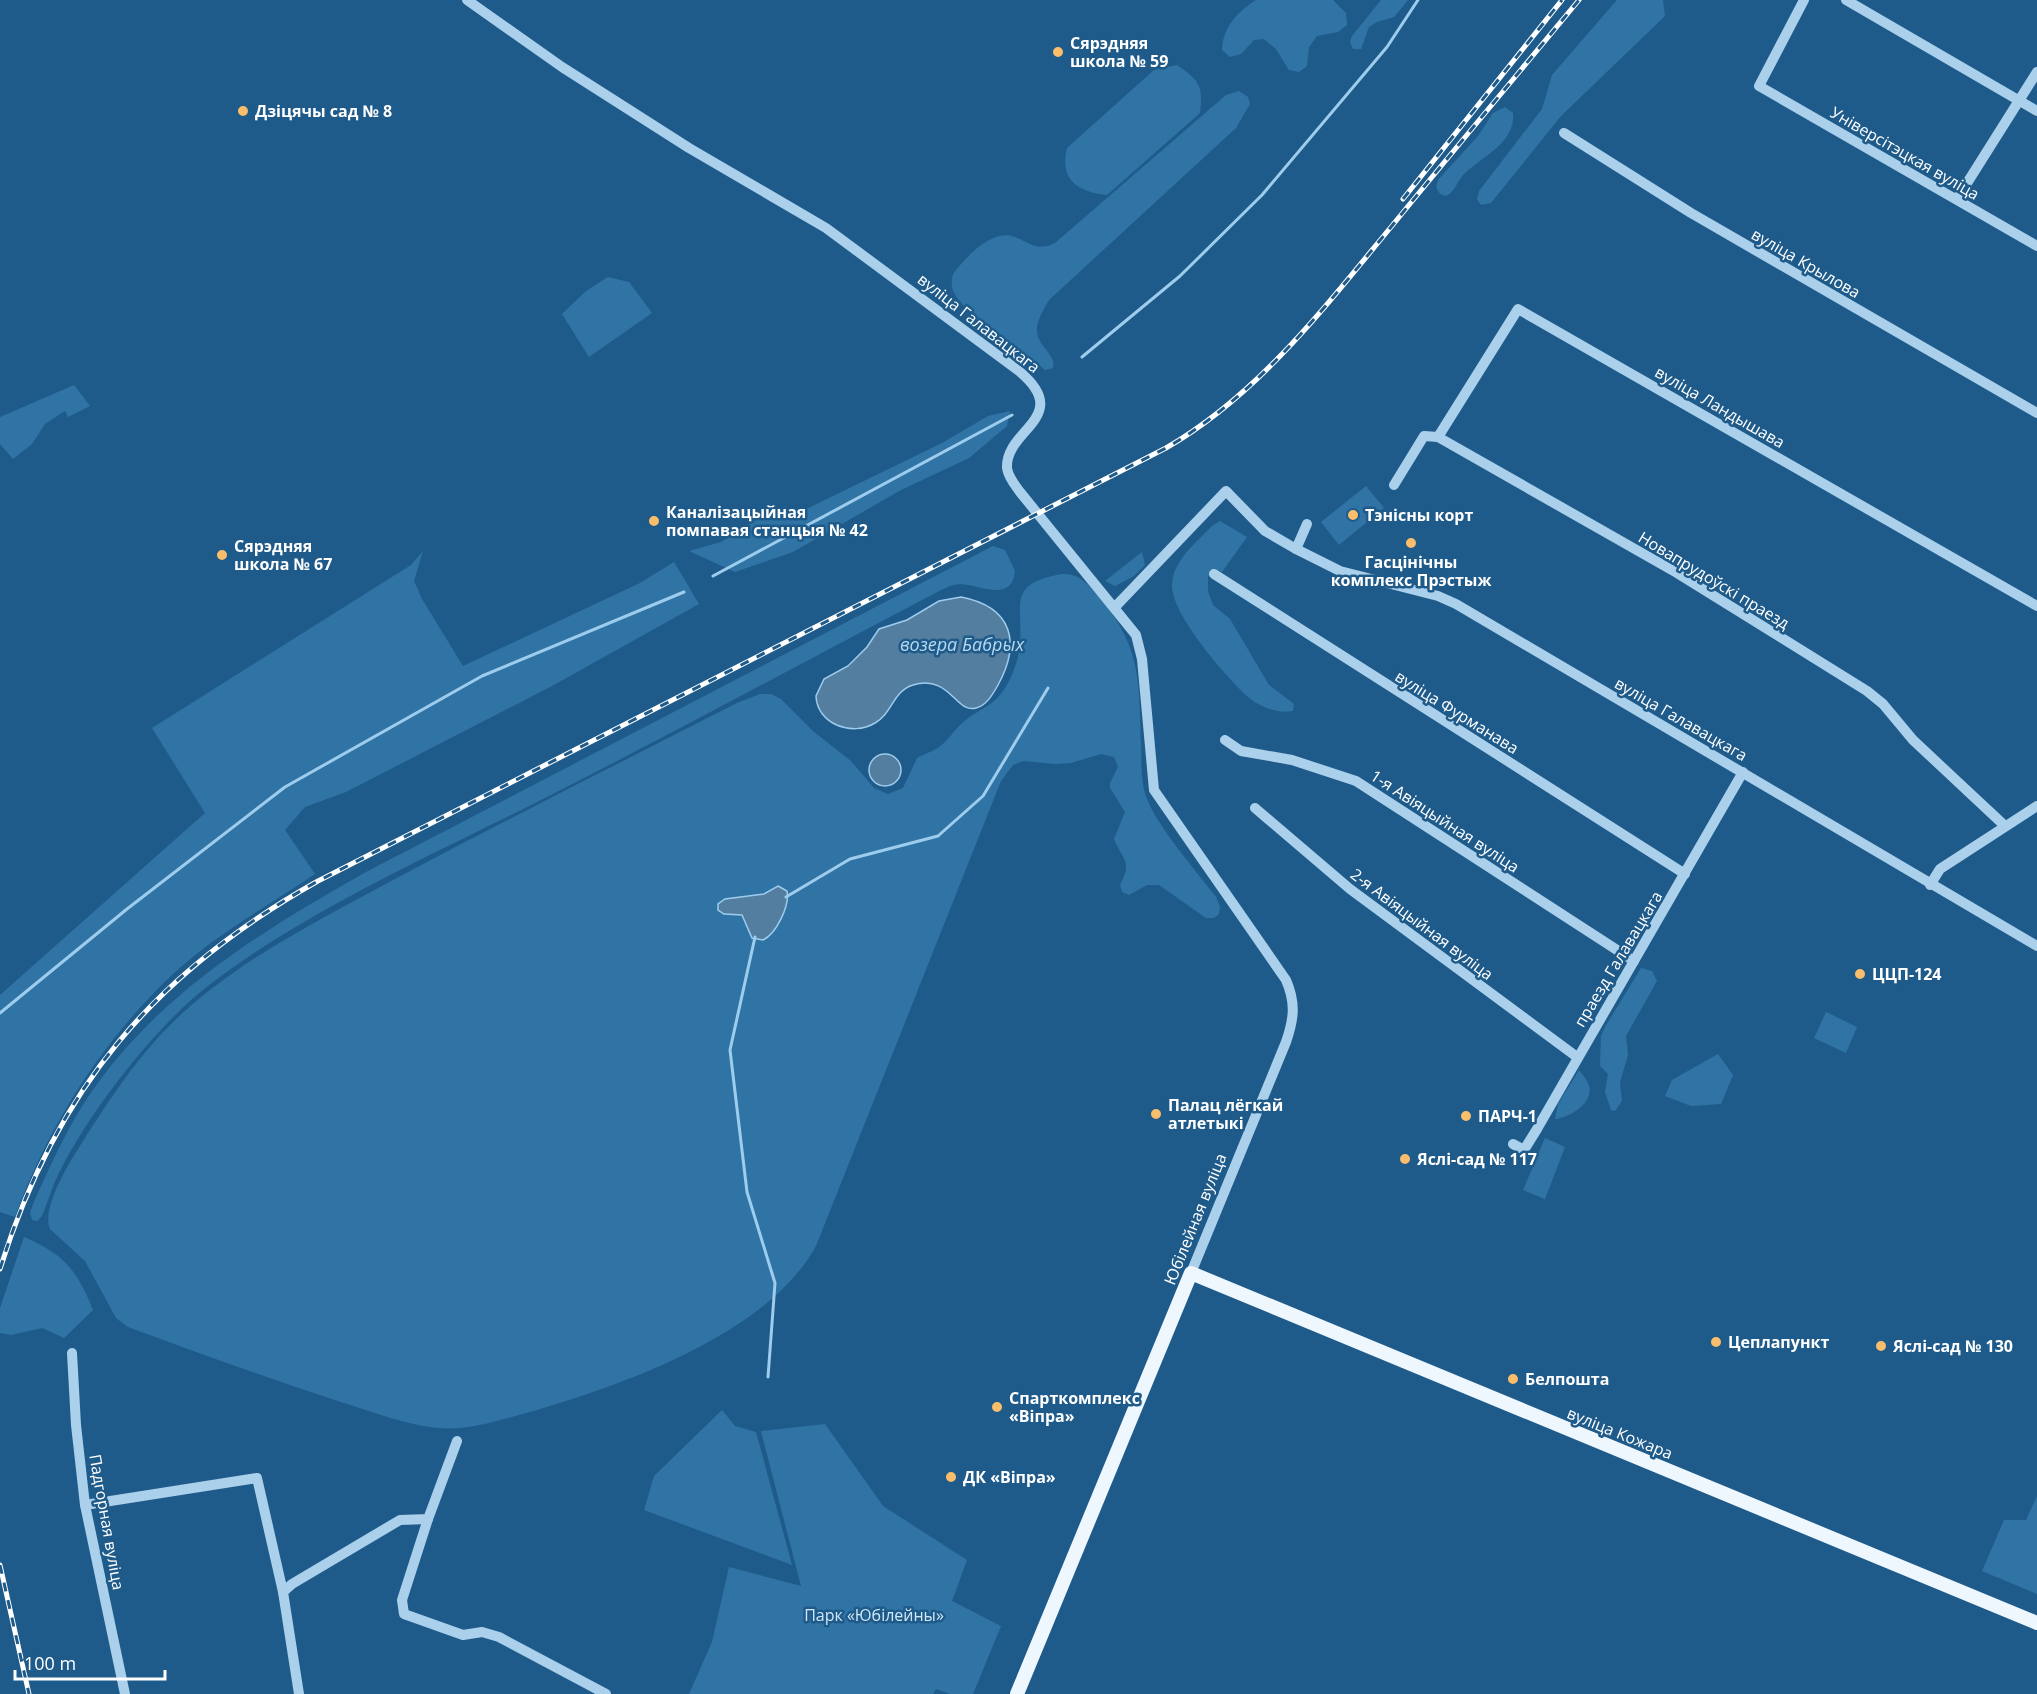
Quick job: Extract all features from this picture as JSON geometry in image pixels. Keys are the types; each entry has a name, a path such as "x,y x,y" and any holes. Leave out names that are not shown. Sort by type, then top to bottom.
{"main road":[{"name":"вуліца Кожара","path":"1191,1273 2037,1623"},
{"name":"Юбілейная вуліца","path":"1017,1694 1191,1273"}],"street":[{"name":"вуліца Галавацкага","path":"467,0 562,68 689,148 826,228 903,282 1031,381 1039,393 1039,408 1009,458 1008,473 1025,499 1115,607 1226,491 1265,531 1296,549 1340,571 1438,596 1450,602 2037,946"},
{"name":"Універсітэцкая вуліца","path":"1803,0 1759,86 2037,246"},
{"path":"1846,0 2037,111"},
{"path":"1957,199 2037,72"},
{"name":"вуліца Крылова","path":"1564,134 1691,213 2037,413"},
{"name":"вуліца Ландышава","path":"1438,436 1518,309 2037,606"},
{"path":"1394,485 1424,436 1438,436"},
{"name":"Новапрудоўскі праезд","path":"1438,436 1677,573 1867,691 1883,704 1913,740 2005,826"},
{"path":"1296,549 1308,524"},
{"name":"вуліца Фурманава","path":"1214,574 1685,874"},
{"name":"Юбілейная вуліца","path":"1115,607 1136,635 1140,650 1154,790 1286,980 1294,1005 1292,1025 1286,1042 1191,1273"},
{"name":"1-я Авіяцыйная вуліца","path":"1225,740 1241,751 1292,760 1356,781 1634,961"},
{"name":"праезд Галавацкага","path":"1513,1144 1524,1150 1552,1105 1577,1057 1743,772"},
{"path":"1930,885 1940,869 2037,806"},
{"name":"2-я Авіяцыйная вуліца","path":"1255,808 1350,890 1577,1057"},
{"name":"Падгорная вуліца","path":"72,1353 76,1425 86,1505 125,1694"},
{"path":"457,1441 428,1519 402,1600 404,1614 463,1635 482,1632 498,1637 606,1694"},
{"path":"86,1505 257,1478 283,1592 298,1694"},
{"path":"283,1592 292,1584 400,1520 428,1519"}],"green space":[{"path":"1256,0 1333,0 1346,13 1347,25 1338,32 1317,36 1309,47 1307,66 1299,72 1289,70 1276,49 1264,39 1254,40 1241,54 1230,57 1222,50 1228,27 1243,10"},
{"path":"1381,0 1408,0 1394,17 1369,27 1361,49 1353,49 1350,42 1352,36"},
{"path":"1617,0 1663,0 1665,16 1561,116 1491,203 1481,205 1477,199 1479,191 1542,109 1552,75"},
{"path":"1177,65 1191,75 1198,85 1201,96 1200,113 1107,195 1087,191 1073,182 1066,168 1067,148 1154,70"},
{"path":"1239,91 1248,97 1250,104 1236,128 1049,300 1039,321 1037,334 1052,358 1053,368 1045,370 982,323 956,296 952,285 953,274 980,246 989,240 1006,235 1039,247 1055,243 1226,95"},
{"path":"1505,107 1513,113 1509,133 1496,148 1464,174 1449,194 1446,196 1440,194 1436,187 1438,180 1478,136 1493,113"},
{"path":"608,277 629,282 652,313 589,357 562,314 586,291"},
{"path":"74,385 90,406 68,417 65,411 45,424 32,444 13,459 0,444 0,417"},
{"path":"1010,411 1007,426 969,458 901,490 793,552 735,572 689,551 721,542 772,510 794,515 942,443 988,416"},
{"name":"Тэнісны корт","path":"1366,486 1384,508 1339,545 1321,522"},
{"path":"1220,521 1247,537 1222,572 1215,569 1208,577 1208,591 1213,605 1230,619 1269,685 1294,704 1293,711 1269,709 1247,696 1226,675 1201,644 1180,611 1174,596 1172,584 1181,559 1212,526"},
{"path":"993,546 1005,550 1015,571 1013,581 1008,587 994,590 961,584 943,589 543,799 369,886 242,961 184,1006 124,1073 74,1146 58,1175 42,1216 37,1221 32,1220 30,1213 33,1204 58,1150 75,1118 102,1078 133,1041 167,1007 203,976 242,948 366,872"},
{"path":"423,551 414,581 422,599 463,666 640,583 674,562 699,604 552,686 346,792 305,807 285,830 315,874 206,947 173,974 147,1000 123,1027 80,1086 44,1150 15,1217 0,1212 0,995 205,813 152,728 411,565"},
{"path":"1142,552 1145,565 1134,576 1115,586 1105,581"},
{"path":"1062,574 1074,575 1087,584 1113,615 1123,632 1130,648 1138,682 1142,776 1146,796 1167,833 1216,897 1220,907 1219,914 1214,918 1206,918 1159,885 1147,885 1129,895 1122,892 1120,885 1126,865 1114,839 1125,812 1110,788 1118,767 1114,757 1101,754 1071,763 1023,761 1013,765 1001,781 816,1246 794,1277 765,1305 731,1329 653,1369 573,1399 476,1426 439,1428 388,1417 128,1327 116,1318 85,1261 50,1229 49,1210 63,1174 141,1057 186,1010 261,954 342,907 482,834 737,703 760,694 771,694 781,699 814,732 851,761 874,788 888,794 903,788 917,758 938,748 963,722 991,703 1003,691 1018,656 1020,606 1025,589 1045,578"},
{"path":"1641,968 1652,971 1657,981 1626,1036 1628,1055 1620,1082 1622,1101 1615,1111 1611,1110 1605,1092 1608,1074 1600,1066 1601,1036"},
{"path":"1826,1012 1857,1027 1846,1053 1814,1038"},
{"path":"1718,1054 1733,1075 1721,1104 1691,1106 1665,1096 1672,1080"},
{"path":"1579,1070 1588,1084 1590,1092 1588,1098 1573,1113 1555,1119 1558,1104"},
{"path":"1545,1138 1565,1147 1545,1199 1523,1190"},
{"path":"24,1237 49,1250 68,1265 81,1284 93,1310 64,1338 42,1328 11,1335 0,1333 0,1308"},
{"path":"722,1410 735,1426 756,1432 792,1565 644,1510 654,1476"},
{"name":"Парк «Юбілейны»","path":"825,1424 883,1506 967,1560 952,1601 1001,1626 973,1694 950,1694 936,1689 933,1694 689,1694 712,1642 729,1567 801,1586 761,1431"},
{"path":"2037,1496 2037,1594 1982,1571 2004,1520 2026,1520"}],"water":[{"name":"возера Бабрых","path":"961,597 992,609 1002,618 1008,629 1009,655 1005,670 994,692 983,705 969,708 944,689 926,683 906,688 881,719 866,727 846,728 829,721 822,714 816,696 824,679 848,666 867,647 879,629 907,620 939,601"},
{"path":"885,754 896,759 901,770 896,781 885,786 874,781 869,770 874,759"},
{"path":"778,886 787,891 784,912 773,932 763,940 752,938 742,915 724,914 718,910 718,904 725,899 764,894"}],"waterway":[{"path":"1082,357 1180,276 1262,195 1387,47 1418,0"},
{"path":"713,576 1012,415"},
{"path":"0,1013 127,909 285,787 482,676 684,592"},
{"path":"786,897 850,859 938,836 983,796 1048,688"},
{"path":"755,937 730,1050 747,1192 775,1283 768,1377"}],"railway":[{"path":"1403,199 1562,0"},
{"path":"0,1269 23,1204 50,1145 82,1091 118,1042 160,997 207,955 260,917 318,881 1166,448 1199,427 1260,376 1315,319 1579,0"},
{"path":"0,1565 29,1694"}],"place":[{"name":"Сярэдняя школа № 59","path":"1058,52"},
{"name":"Дзіцячы сад № 8","path":"243,111"},
{"name":"Тэнісны корт","path":"1353,515"},
{"name":"Каналізацыйная помпавая станцыя № 42","path":"654,521"},
{"name":"Гасцінічны комплекс Прэстыж","path":"1411,543"},
{"name":"Сярэдняя школа № 67","path":"222,555"},
{"name":"ЦЦП-124","path":"1860,974"},
{"name":"Палац лёгкай атлетыкі","path":"1156,1114"},
{"name":"ПАРЧ-1","path":"1466,1116"},
{"name":"Яслі-сад № 117","path":"1405,1159"},
{"name":"Цеплапункт","path":"1716,1342"},
{"name":"Яслі-сад № 130","path":"1881,1346"},
{"name":"Белпошта","path":"1513,1379"},
{"name":"Спарткомплекс «Віпра»","path":"997,1407"},
{"name":"ДК «Віпра»","path":"951,1477"}]}
